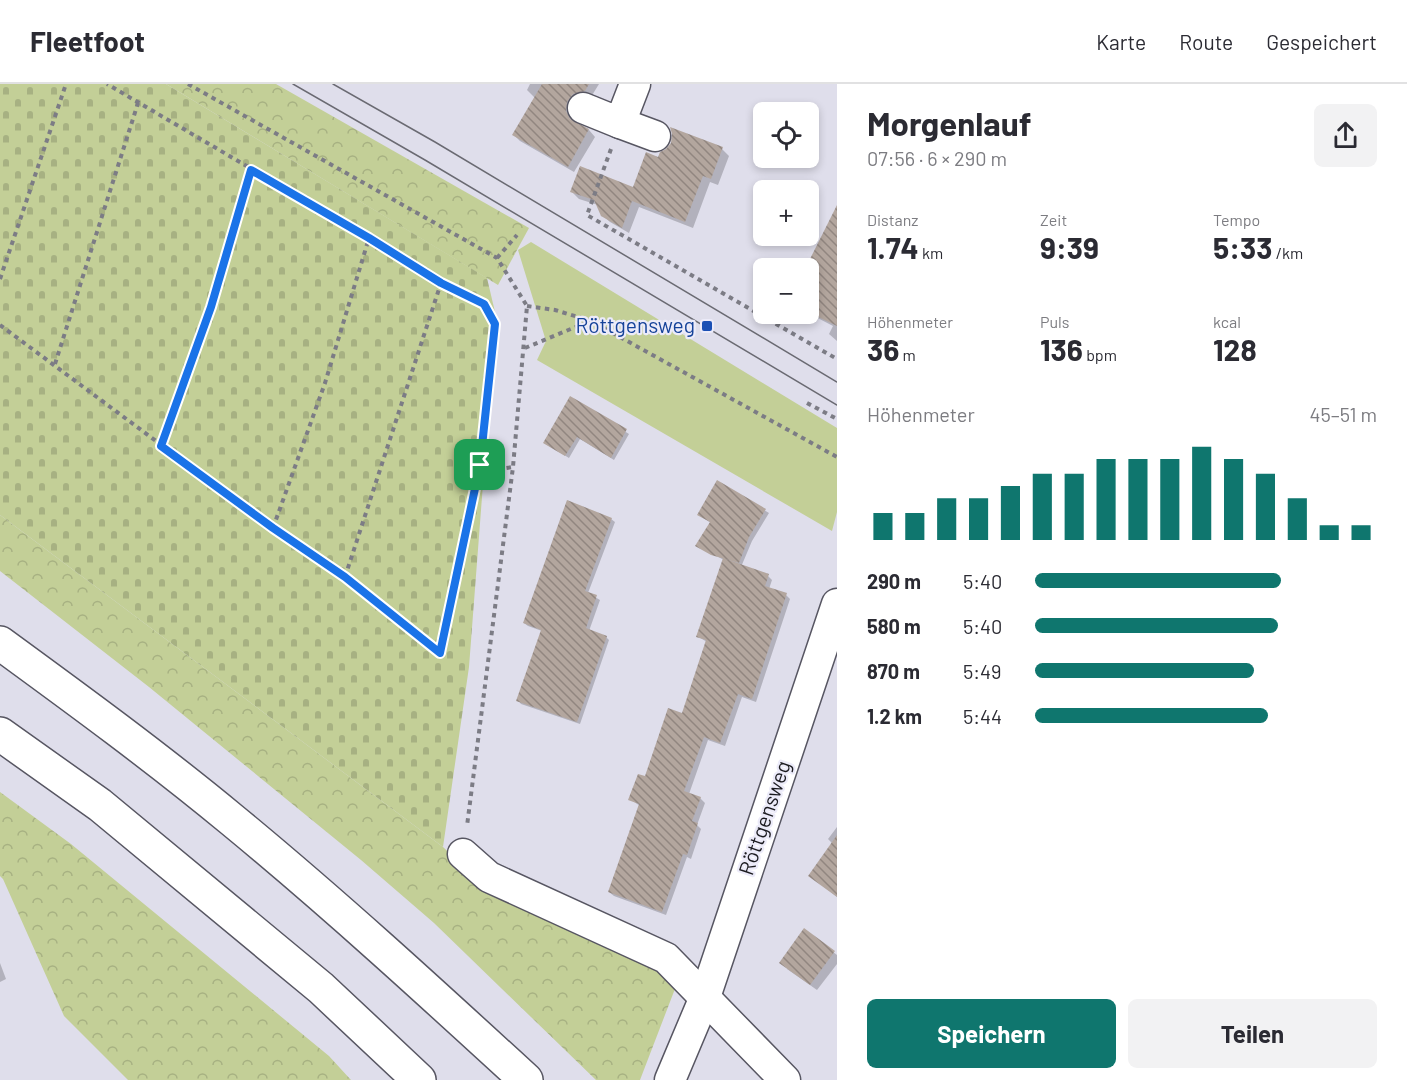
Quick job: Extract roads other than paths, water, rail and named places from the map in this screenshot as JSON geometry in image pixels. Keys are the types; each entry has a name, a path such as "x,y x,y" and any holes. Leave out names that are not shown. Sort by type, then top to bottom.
{"highway":[{"path":"0,643 97,714 231,819 421,983 526,1080"},
{"path":"0,734 100,805 321,988 419,1080"}],"street":[{"path":"620,123 635,84"},
{"path":"583,108 655,136"},
{"name":"Röttgensweg","path":"670,1080 705,997 837,604"},
{"path":"463,854 489,878 666,958 785,1080"}],"tram line":[{"path":"293,84 837,405"},
{"path":"333,84 435,142 837,382"}],"place":[{"name":"Röttgensweg","path":"707,326"}]}
